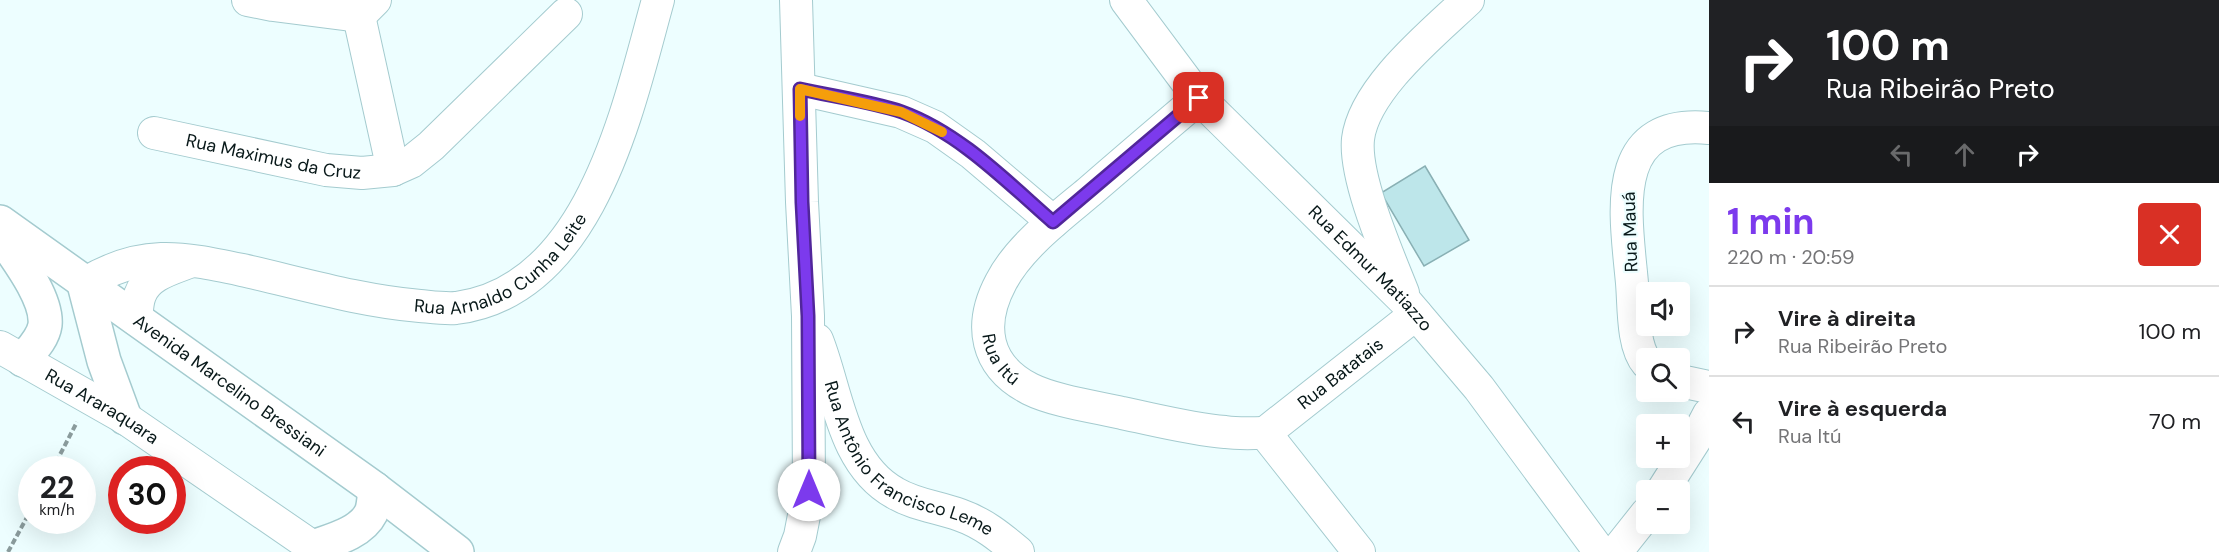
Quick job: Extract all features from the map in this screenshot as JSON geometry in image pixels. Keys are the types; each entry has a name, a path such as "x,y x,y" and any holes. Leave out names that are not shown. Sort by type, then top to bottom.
{"street":[{"path":"248,0 273,5 367,8 393,170"},
{"name":"Rua Arnaldo Cunha Leite","path":"84,284 106,271 127,263 151,258 193,260 398,304 454,308 492,300 527,280 559,249 589,205 623,123 658,0"},
{"path":"794,552 800,536 809,490 808,316 796,0"},
{"name":"Rua Edmur Matiazzo","path":"1126,0 1199,98 1411,308 1479,388 1600,552"},
{"path":"1411,308 1382,239 1360,173 1358,139 1368,109 1383,85 1418,47 1468,0"},
{"name":"Rua Maximus da Cruz","path":"154,133 326,170 362,173 393,170 411,162 431,146 566,14"},
{"path":"800,89 901,112 935,127 973,154 1053,222"},
{"name":"Rua Itú","path":"1199,98 1053,222 1017,258 1000,282 988,316 988,344 999,363 1011,376 1031,390 1074,402 1215,431 1265,433"},
{"name":"Rua Mauá","path":"1640,348 1637,341 1626,217 1629,174 1646,143 1662,133 1696,127 1709,128"},
{"name":"Avenida Marcelino Bressiani","path":"0,222 375,489 457,552"},
{"path":"0,234 33,285 43,310 45,326 38,341 11,353"},
{"path":"136,319 139,296 147,284 161,273 193,260"},
{"path":"84,284 104,361 125,418"},
{"name":"Rua Batatais","path":"1265,433 1411,308"},
{"name":"Rua Antônio Francisco Leme","path":"808,316 851,442 864,464 879,482 894,493 925,506 961,515 990,529 1018,552"},
{"name":"Rua Araraquara","path":"11,353 125,418 317,550"},
{"path":"1690,383 1709,387"},
{"path":"1669,480 1709,414"},
{"path":"1265,433 1359,552"},
{"path":"317,550 359,527 372,512 375,489"},
{"path":"1616,552 1636,527"}],"path":[{"path":"59,456 90,398"},
{"path":"8,552 18,534"}],"building":[{"path":"1425,166 1469,240 1424,266 1381,193"}],"slow traffic":[{"path":"800,116 800,89 901,112 942,132"}],"route":[{"path":"809,490 808,316 802,202 800,89 901,112 935,127 973,154 1053,222 1199,98"}]}
